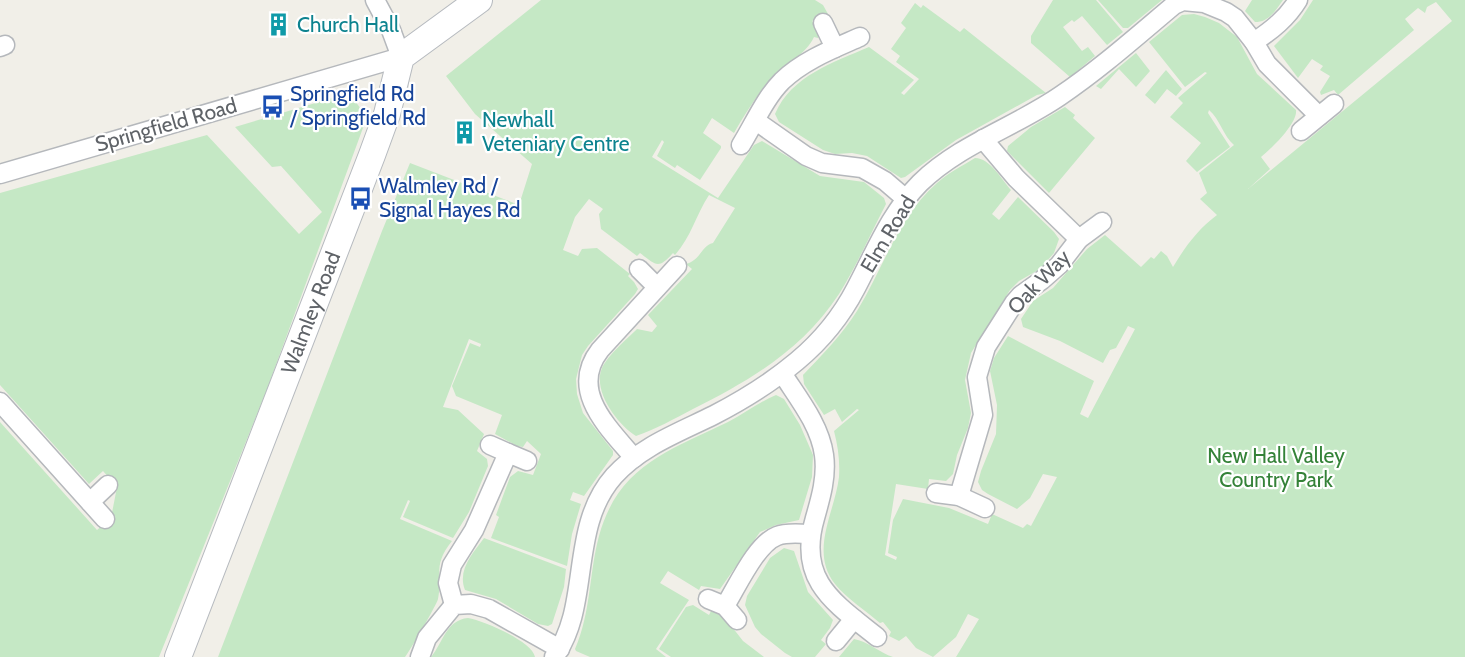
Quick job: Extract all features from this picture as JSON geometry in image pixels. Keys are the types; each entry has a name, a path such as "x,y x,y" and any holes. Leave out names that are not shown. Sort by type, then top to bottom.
{"main road":[{"path":"401,57 478,0"},
{"name":"Walmley Road","path":"178,657 372,155 387,114 401,57"}],"street":[{"path":"375,0 392,30 401,57"},
{"name":"Elm Road","path":"557,653 572,614 584,545 595,506 598,497 615,475 634,458 660,441 716,414 782,373 807,352 835,321 855,291 890,223 906,199 938,168 1082,81 1183,0 1204,3 1226,12 1243,27 1267,64 1318,116"},
{"path":"1254,42 1275,27 1291,11 1298,0"},
{"path":"823,23 835,48"},
{"path":"741,145 781,82 803,65 860,37"},
{"name":"Springfield Road","path":"0,174 401,57"},
{"path":"1301,131 1334,104"},
{"path":"756,122 806,156 822,163 862,168 885,181 906,199"},
{"name":"Oak Way","path":"983,139 1016,178 1079,239"},
{"name":"Oak Way","path":"958,496 983,415 977,377 986,346 1014,303 1059,265 1079,239 1102,222"},
{"path":"634,458 597,413 591,398 589,373 600,350 677,266"},
{"path":"639,269 657,286"},
{"path":"782,373 809,417 824,452 826,470 810,534 810,554 818,582 824,592 877,637"},
{"path":"0,402 105,519"},
{"path":"490,445 527,461"},
{"path":"454,605 448,583 452,565 474,530 507,453"},
{"path":"90,502 108,485"},
{"path":"936,493 958,496 985,508"},
{"path":"708,599 731,613 757,554 767,543 780,534 810,534"},
{"path":"420,657 427,638 454,605 471,604 489,609 557,653"},
{"path":"836,641 854,619"}],"green space":[{"path":"541,0 815,0 823,5 828,14 812,21 818,29 818,38 814,37 806,49 771,78 734,133 712,118 703,133 721,148 700,180 677,165 675,168 657,156 664,142 662,140 652,157 718,198 754,145 762,141 820,176 864,182 884,198 886,204 857,263 825,314 792,347 735,387 665,424 636,436 622,424 608,406 601,387 602,368 613,353 637,329 652,332 657,326 648,315 692,269 686,264 713,243 735,208 709,195 681,248 675,255 673,253 664,262 657,264 640,253 637,256 601,229 599,214 603,209 589,199 575,217 563,250 578,256 582,249 597,248 630,274 628,276 638,289 582,355 576,379 577,394 583,413 613,451 613,455 584,496 573,492 570,500 581,504 572,534 567,566 491,538 499,517 496,515 510,477 518,471 533,475 541,454 527,441 523,447 517,446 495,434 502,415 456,396 452,386 470,343 480,347 481,344 469,339 443,407 458,410 484,434 477,451 487,459 488,466 469,512 453,538 403,517 410,501 408,500 400,519 452,541 440,563 438,599 405,657 218,657 410,163 519,205 532,164 475,114 446,76"},
{"path":"1053,0 1096,0 1123,32 1107,45 1082,16 1063,27 1082,51 1088,47 1095,56 1070,77 1031,43 1031,36"},
{"path":"1098,0 1162,0 1128,28 1123,28"},
{"path":"1252,0 1283,0 1268,18 1255,22 1245,11"},
{"name":"New Hall Valley Country Park","path":"1313,0 1465,0 1465,657 956,657 979,619 968,614 956,637 933,657 916,648 906,636 899,641 889,636 891,632 883,622 880,623 835,584 824,558 826,531 839,477 834,431 859,410 857,409 842,422 835,409 824,415 804,384 803,375 851,320 901,227 923,197 941,179 975,158 991,165 1011,190 992,214 999,220 1018,197 1059,239 1054,253 1040,269 1019,281 1010,290 971,353 965,380 971,413 953,474 946,481 929,479 928,489 896,484 885,555 896,560 897,557 888,553 893,520 903,499 949,508 988,524 992,514 1023,528 1027,524 1031,526 1057,477 1043,474 1030,498 1017,509 982,490 978,482 996,434 997,405 990,371 994,358 1008,336 1094,381 1080,414 1088,418 1135,329 1128,326 1116,348 1110,350 1103,363 1060,341 1023,327 1021,319 1033,301 1053,288 1087,249 1105,235 1141,267 1151,257 1154,259 1161,251 1173,267 1192,239 1217,215 1200,199 1207,193 1199,173 1234,145 1209,110 1208,113 1230,147 1197,172 1186,161 1201,143 1170,117 1183,103 1178,98 1207,73 1205,72 1185,87 1149,42 1182,15 1194,14 1219,23 1237,37 1257,74 1296,110 1293,122 1261,157 1270,169 1248,189 1452,21 1436,2 1427,7 1425,13 1418,8 1405,19 1414,30 1338,95 1334,90 1321,95 1320,92 1330,76 1320,70 1323,66 1312,59 1298,78 1274,46 1300,20"},
{"path":"915,3 921,8 923,5 960,32 964,28 1046,93 1037,95 956,140 901,178 867,156 852,153 835,154 823,150 779,122 775,114 782,101 803,80 828,65 869,47 914,80 901,93 904,95 919,79 896,62 900,56 891,49 906,28 901,23"},
{"path":"1136,53 1150,71 1136,87 1119,69 1101,89 1096,86"},
{"path":"1166,70 1182,89 1176,96 1167,89 1155,104 1145,95"},
{"path":"349,93 367,117 266,392 159,657 0,657 0,422 97,530 111,518 117,487 103,471 89,484 0,385 0,193 207,135 299,234 322,212 281,166 272,167 235,127"},
{"path":"1065,107 1075,115 1073,118 1095,138 1049,193 1007,151 1008,146 1031,127"},
{"path":"776,395 784,399 800,425 813,455 812,477 799,520 776,525 760,532 720,589 701,586 699,590 668,571 660,583 689,600 656,649 666,657 590,657 576,651 587,607 599,536 608,512 619,493 632,477 666,452 728,422"},
{"path":"484,538 566,569 564,587 552,624 548,626 538,624 496,599 465,590 463,576 467,562"},
{"path":"784,548 794,551 808,592 833,620 821,640 826,644 815,657 792,657 785,653 755,627 745,605 747,596 770,558"},
{"path":"693,605 709,615 712,609 729,623 743,641 764,657 671,657 659,649 686,607"},
{"path":"468,618 495,627 517,638 532,651 535,657 431,657 450,628 455,623"},
{"path":"854,639 864,642 893,657 839,657"}],"place":[{"name":"Church Hall","path":"279,25"},
{"name":"Springfield Rd / Springfield Rd","path":"272,106"},
{"name":"Newhall Veteniary Centre","path":"464,132"},
{"name":"Walmley Rd / Signal Hayes Rd","path":"361,198"}]}
